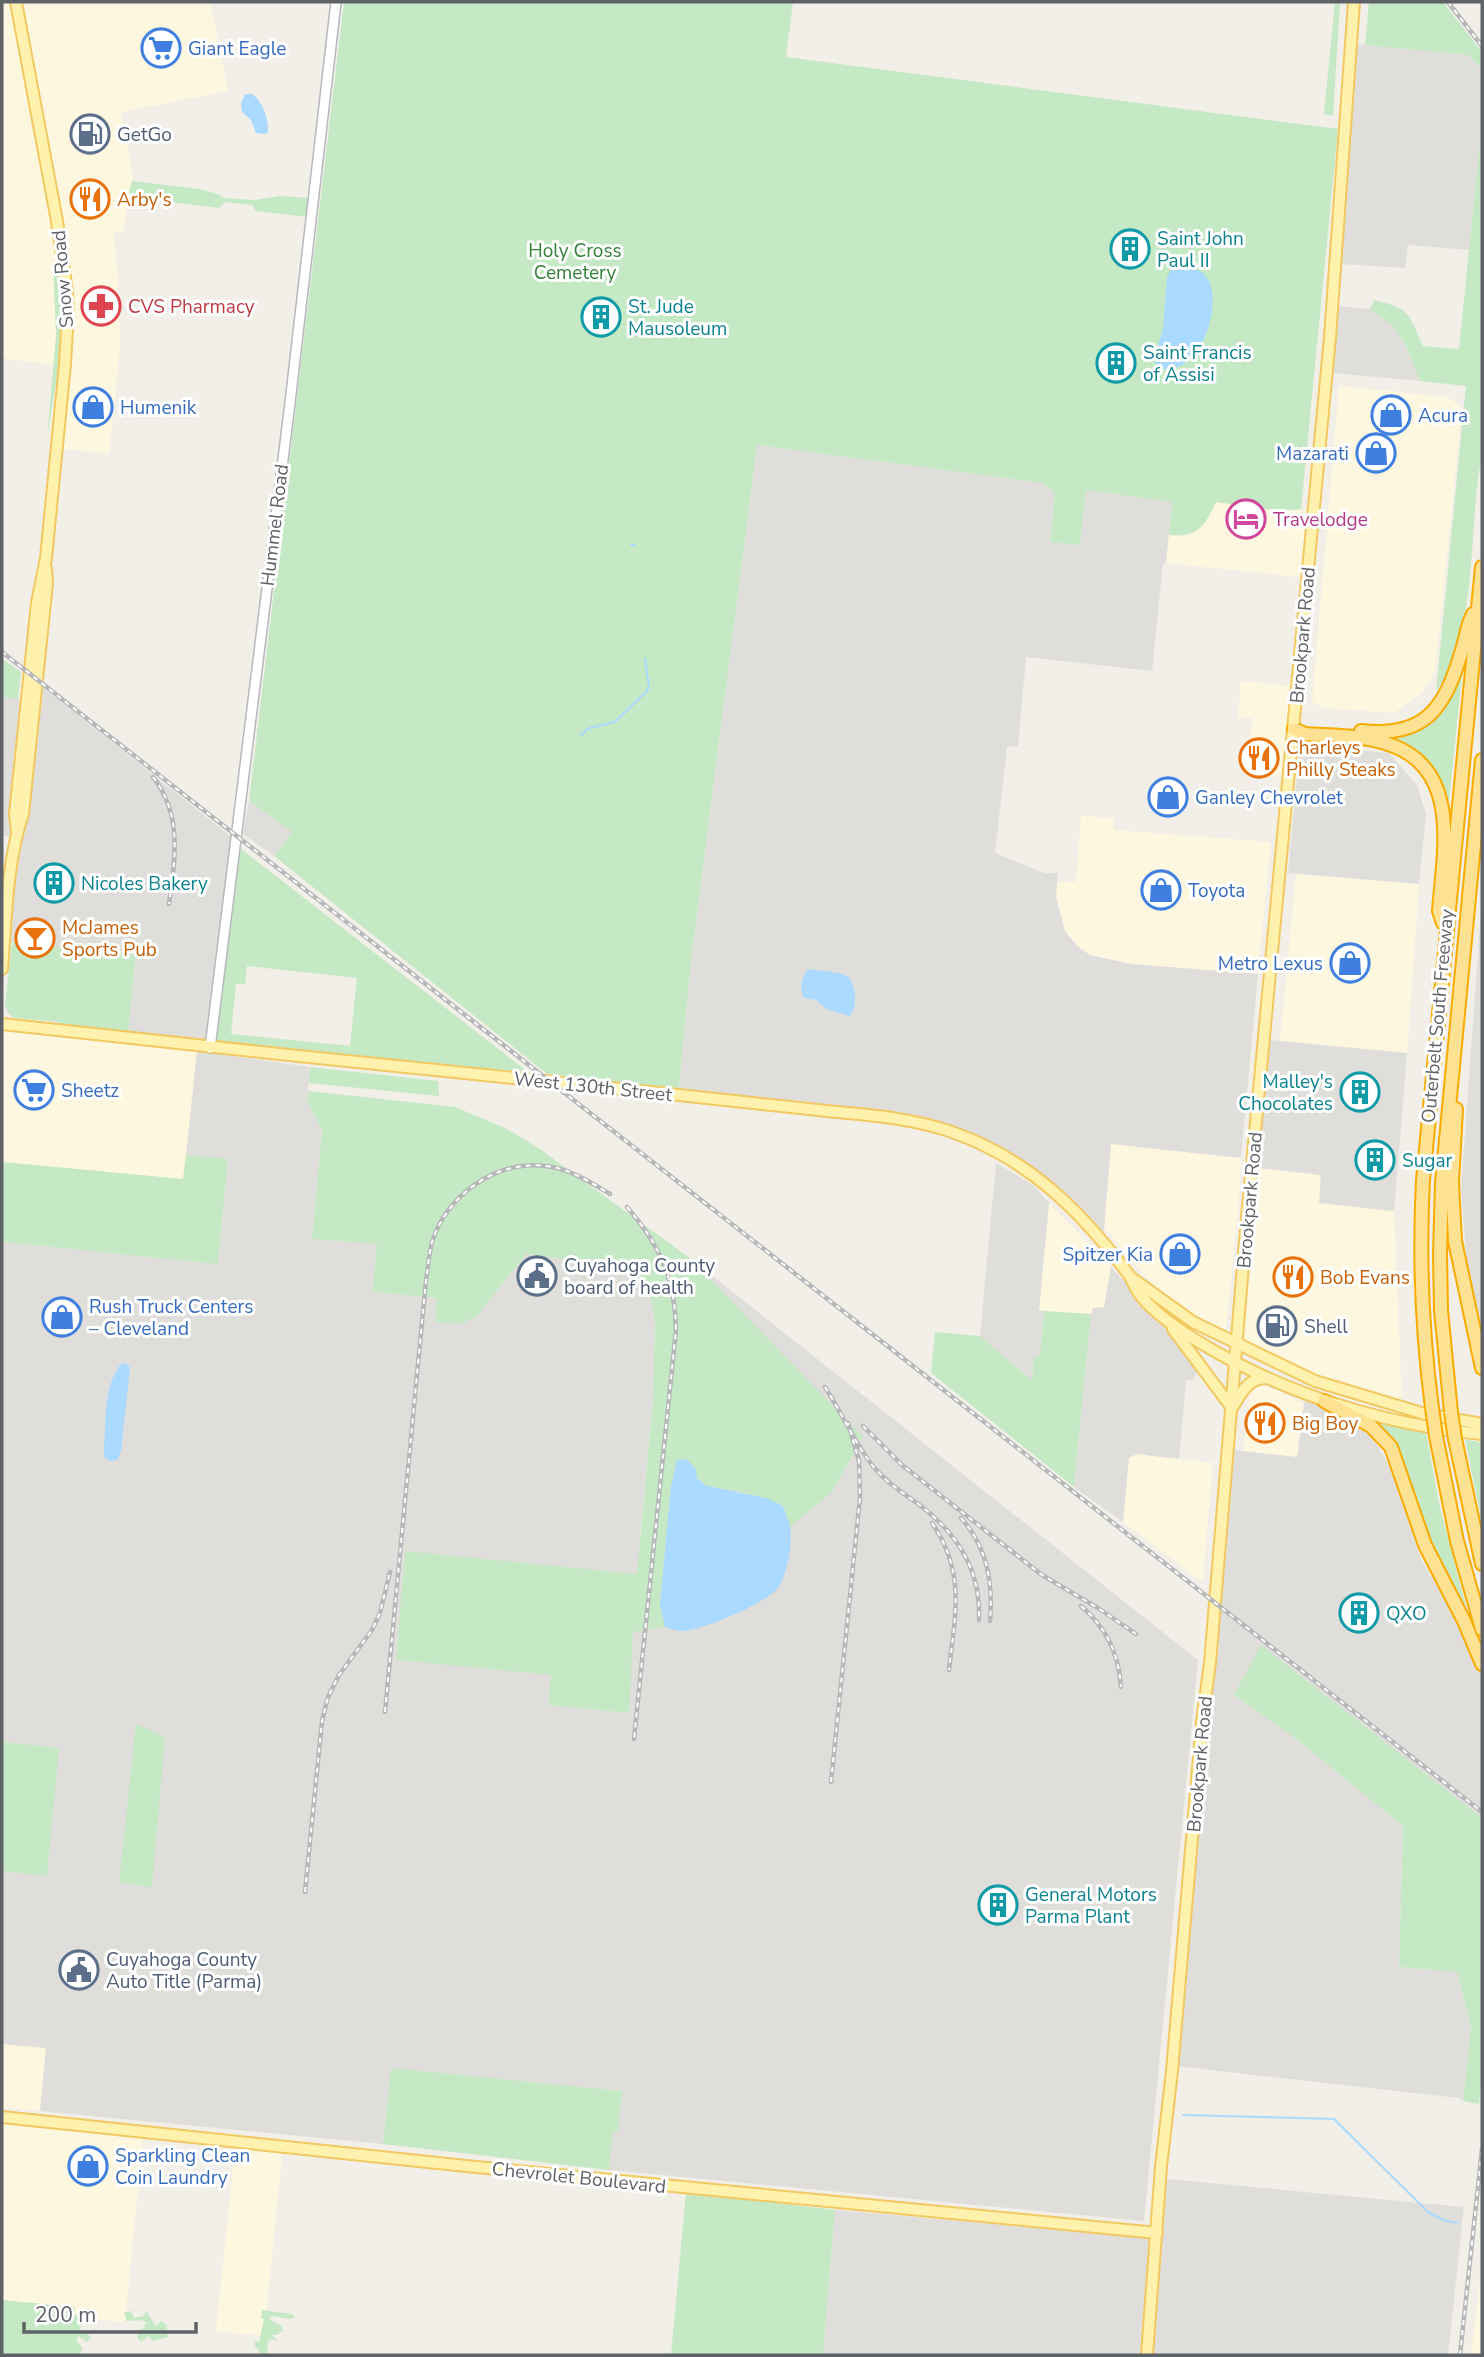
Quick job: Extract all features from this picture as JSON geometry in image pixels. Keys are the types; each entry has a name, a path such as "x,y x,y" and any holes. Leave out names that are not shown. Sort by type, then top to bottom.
{"highway":[{"name":"Outerbelt South Freeway","path":"1482,567 1426,1134 1421,1236 1423,1330 1436,1436 1457,1541 1482,1629"},
{"path":"1294,729 1306,725 1388,733 1402,731 1417,724 1436,709 1446,694 1456,671 1469,621 1478,609"},
{"path":"1294,729 1306,734 1390,744 1410,754 1424,767 1436,786 1443,805 1439,911 1441,921 1446,926"},
{"name":"Outerbelt South Freeway","path":"1482,761 1441,1182 1440,1242 1443,1338 1451,1412 1482,1564"},
{"path":"1456,1022 1453,1222 1458,1263 1482,1368"},
{"path":"1324,1401 1376,1429 1391,1447 1425,1545 1464,1621 1482,1664"}],"main road":[{"name":"Snow Road","path":"2,970 31,658 39,582 46,558 65,365 66,284 16,2"},
{"name":"Brookpark Road","path":"1147,2355 1161,2167 1172,2071 1202,1722 1210,1663 1247,1217 1330,337 1354,2"},
{"name":"West 130th Street","path":"2,1024 814,1110 934,1126 1005,1156 1048,1184 1099,1238 1141,1296 1184,1332 1236,1364 1324,1401 1402,1421 1482,1434"},
{"name":"West 130th Street","path":"1129,1276 1193,1322 1305,1377 1331,1387 1425,1413 1482,1424"},
{"path":"1166,1318 1232,1408 1252,1381 1267,1378"},
{"path":"1184,1332 1193,1322"},
{"path":"1194,1339 1219,1346 1238,1345"},
{"path":"1297,1391 1305,1377"},
{"path":"1324,1401 1331,1387"},
{"name":"Chevrolet Boulevard","path":"2,2117 466,2166 1157,2233"}],"street":[{"name":"Hummel Road","path":"210,1048 290,403 336,2"}],"shaded area":[{"path":"2,2 210,2 228,91 126,111 121,116 133,175 124,232 114,232 120,348 109,454 51,447 59,366 2,358"},
{"path":"1357,44 1468,55 1482,69 1482,121 1469,250 1408,245 1405,268 1341,264"},
{"path":"1338,306 1370,309 1393,326 1406,346 1420,381 1332,373"},
{"path":"1339,386 1448,397 1462,408 1435,671 1421,694 1394,713 1322,708 1312,701"},
{"path":"757,445 1042,483 1055,492 1050,542 1080,545 1086,490 1172,502 1152,671 1026,657 1018,747 1007,746 995,853 1044,873 1058,873 1056,897 1065,931 1077,946 1090,955 1131,964 1258,974 1241,1158 1111,1144 1103,1241 1060,1194 938,1124 679,1088 691,961"},
{"path":"1216,502 1280,511 1306,510 1301,577 1166,563 1169,535 1186,537"},
{"path":"1241,681 1291,686 1282,777 1247,773 1252,718 1238,717"},
{"path":"38,683 234,839 209,1045 128,1034 136,955 7,942 17,837 2,836 2,697 36,700"},
{"path":"1300,745 1389,753 1417,785 1426,814 1419,884 1288,873"},
{"path":"249,801 292,832 274,856 243,834"},
{"name":"Toyota","path":"1081,816 1115,818 1113,830 1271,842 1258,974 1131,964 1090,955 1077,946 1065,931 1056,897 1057,882 1076,882"},
{"name":"Metro Lexus","path":"1296,874 1419,884 1407,1053 1280,1041"},
{"path":"1482,898 1482,1339 1467,1264 1461,1188"},
{"path":"2,1028 197,1051 184,1179 2,1162"},
{"path":"1269,1040 1407,1053 1394,1211 1319,1203 1321,1175 1258,1168"},
{"path":"197,1051 310,1067 307,1101 322,1130 312,1239 377,1244 372,1292 438,1298 477,1316 526,1254 614,1266 648,1284 655,1321 653,1398 639,1547 691,1259 1198,1660 1144,2221 609,2170 613,2131 617,2132 621,2091 391,2068 383,2144 40,2111 46,2048 2,2044 2,1242 218,1264 228,1160 186,1155","holes":["551,1675 629,1713 548,1705"]},
{"name":"Spitzer Kia","path":"1111,1144 1241,1158 1226,1329 1219,1329 1173,1301 1149,1281 1104,1227"},
{"path":"996,1163 1033,1185 1049,1203 1039,1310 1044,1311 1040,1357 1034,1356 1032,1380 980,1336"},
{"path":"1258,1168 1321,1175 1319,1203 1394,1211 1402,1405 1310,1375 1242,1344"},
{"path":"1049,1203 1111,1267 1104,1308 1094,1309 1091,1314 1039,1311"},
{"path":"1111,1267 1161,1320 1200,1369 1193,1380 1186,1380 1179,1459 1137,1454 1129,1458 1123,1522 1074,1487 1091,1314 1093,1308 1104,1307"},
{"path":"1259,1384 1303,1403 1297,1457 1243,1451 1249,1398 1252,1389"},
{"path":"1305,1397 1361,1416 1391,1470 1421,1560 1460,1623 1482,1673 1482,1818 1261,1646 1234,1695 1296,1739 1403,1826 1399,1967 1457,1972 1471,2027 1463,2101 1459,2098 1175,2066 1233,1450 1297,1457"},
{"path":"1137,1454 1213,1463 1201,1581 1123,1522 1129,1458"},
{"path":"2,2044 46,2048 40,2111 2,2107"},
{"path":"2,2121 143,2137 125,2322 74,2318 74,2307 2,2300"},
{"path":"235,2147 282,2153 264,2336 216,2331"},
{"path":"1157,2178 1464,2207 1448,2355 823,2355 835,2210 1152,2238"},
{"path":"1481,2275 1482,2355 1471,2355"}],"green space":[{"name":"Holy Cross Cemetery","path":"344,2 793,2 786,57 1338,129 1301,509 1280,511 1216,502 1199,529 1187,534 1169,535 1172,502 1086,490 1080,545 1050,542 1055,492 1042,483 757,445 691,961 679,1088 547,1074 274,856 292,832 249,801"},
{"path":"1335,2 1340,2 1333,116 1324,114"},
{"path":"1369,2 1443,2 1482,52 1482,69 1468,55 1365,45"},
{"path":"1482,121 1482,454 1466,608 1460,638 1450,666 1436,692 1466,386 1420,381 1406,346 1393,326 1370,309 1374,300 1395,306 1411,319 1423,346 1459,349"},
{"path":"132,181 199,189 225,198 309,198 307,217 256,211 252,205 225,202 219,208 128,197"},
{"path":"53,263 58,265 61,309 59,363 47,438 56,336"},
{"path":"2,659 21,672 18,699 2,697"},
{"path":"1463,666 1448,811 1443,796 1389,740 1389,736 1407,732"},
{"path":"240,848 528,1072 216,1044","holes":["247,966 357,978 350,1046 231,1034 236,984 245,984"]},
{"path":"12,942 136,955 128,1034 58,1026 58,1022 15,1018 9,1014 5,1005"},
{"path":"310,1067 438,1081 439,1096 309,1083"},
{"path":"308,1091 455,1107 505,1128 537,1147 691,1259 863,1437 832,1492 790,1527 783,1506 742,1492 707,1486 677,1460 671,1486 660,1604 665,1627 633,1632 629,1713 548,1705 551,1675 396,1660 405,1551 637,1574 653,1398 655,1321 648,1284 614,1266 526,1254 477,1316 461,1324 435,1322 437,1298 372,1292 377,1244 312,1239 322,1130 307,1101"},
{"path":"186,1155 228,1159 218,1264 2,1242 2,1162 183,1179"},
{"path":"1044,1311 1091,1314 1074,1487 931,1373 935,1332 980,1336 1032,1380 1034,1356 1040,1356"},
{"path":"1369,1421 1426,1432 1440,1508 1469,1617 1466,1618 1435,1558 1399,1458"},
{"path":"1465,1440 1482,1442 1482,1523"},
{"path":"1261,1645 1482,1818 1482,2066 1479,2104 1463,2101 1471,2027 1457,1972 1399,1967 1403,1826 1296,1739 1234,1695"},
{"path":"136,1724 165,1737 152,1887 119,1883"},
{"path":"2,1737 4,1742 59,1748 47,1876 2,1871"},
{"path":"391,2068 622,2091 618,2132 613,2132 609,2170 383,2144"},
{"path":"686,2192 835,2210 823,2355 671,2355"},
{"path":"2,2300 75,2307 74,2315 77,2315 81,2323 80,2333 85,2331 91,2337 87,2342 78,2336 76,2341 83,2348 79,2355 2,2355"},
{"path":"262,2310 292,2314 295,2317 291,2319 272,2316 269,2319 286,2331 271,2335 279,2341 268,2341 267,2355 260,2355 255,2347 255,2341 259,2342 264,2319 261,2318"},
{"path":"131,2311 134,2318 144,2316 146,2311 156,2326 161,2321 166,2324 168,2337 153,2341 149,2336 141,2342 137,2337 138,2330 145,2328 147,2323 141,2320 127,2321 124,2313"}],"water":[{"path":"245,94 252,94 262,106 268,127 265,134 256,133 251,120 242,112 241,103"},
{"path":"1179,267 1198,270 1209,281 1213,296 1212,314 1207,332 1187,361 1173,369 1158,368 1154,359 1163,329 1167,277 1171,270"},
{"path":"808,969 840,973 850,978 855,997 850,1016 828,1010 816,1000 804,998 802,984"},
{"path":"122,1363 130,1368 121,1451 118,1459 111,1461 105,1458 104,1451 108,1393"},
{"path":"687,1459 696,1470 697,1478 707,1486 766,1498 783,1506 791,1542 783,1578 769,1596 716,1622 681,1631 665,1627 660,1604 671,1486 677,1460"}],"waterway":[{"path":"581,735 589,728 615,722 646,692 649,687 645,659"},
{"path":"1183,2115 1334,2119 1428,2212 1443,2220 1457,2223"}],"railway":[{"path":"1448,2 1482,46"},
{"path":"2,652 1482,1812"},
{"path":"153,777 163,792 173,822 174,855 169,904"},
{"path":"385,1712 426,1280 432,1242 439,1225 461,1196 476,1184 509,1169 527,1166 554,1167 579,1176 610,1194"},
{"path":"627,1207 639,1221 664,1264 673,1295 676,1330 634,1739"},
{"path":"825,1387 872,1465 893,1486 931,1515 955,1540 971,1568 976,1584 979,1620"},
{"path":"831,1782 860,1498 859,1461 848,1423"},
{"path":"863,1426 902,1465 1042,1575 1136,1634"},
{"path":"961,1518 977,1541 987,1567 991,1593 990,1621"},
{"path":"932,1523 950,1559 956,1594 949,1670"},
{"path":"305,1892 322,1721 328,1697 339,1675 372,1630 380,1613 390,1572"},
{"path":"1081,1606 1098,1623 1110,1642 1121,1687"},
{"path":"1460,2355 1482,2149"}],"place":[{"name":"Giant Eagle","path":"161,48"},
{"name":"GetGo","path":"90,134"},
{"name":"Arby's","path":"90,199"},
{"name":"Saint John Paul II","path":"1130,249"},
{"name":"CVS Pharmacy","path":"101,306"},
{"name":"St. Jude Mausoleum","path":"601,317"},
{"name":"Saint Francis of Assisi","path":"1116,363"},
{"name":"Humenik","path":"93,407"},
{"name":"Acura","path":"1391,415"},
{"name":"Mazarati","path":"1376,453"},
{"name":"Travelodge","path":"1246,519"},
{"name":"Charleys Philly Steaks","path":"1259,758"},
{"name":"Ganley Chevrolet","path":"1168,797"},
{"name":"Nicoles Bakery","path":"54,883"},
{"name":"Toyota","path":"1161,890"},
{"name":"McJames Sports Pub","path":"35,938"},
{"name":"Metro Lexus","path":"1350,963"},
{"name":"Sheetz","path":"34,1090"},
{"name":"Malley's Chocolates","path":"1360,1092"},
{"name":"Sugar","path":"1375,1160"},
{"name":"Spitzer Kia","path":"1180,1254"},
{"name":"Cuyahoga County board of health","path":"537,1276"},
{"name":"Bob Evans","path":"1293,1277"},
{"name":"Rush Truck Centers – Cleveland","path":"62,1317"},
{"name":"Shell","path":"1277,1326"},
{"name":"Big Boy","path":"1265,1423"},
{"name":"QXO","path":"1359,1613"},
{"name":"General Motors Parma Plant","path":"998,1905"},
{"name":"Cuyahoga County Auto Title (Parma)","path":"79,1970"},
{"name":"Sparkling Clean Coin Laundry","path":"88,2166"}]}
